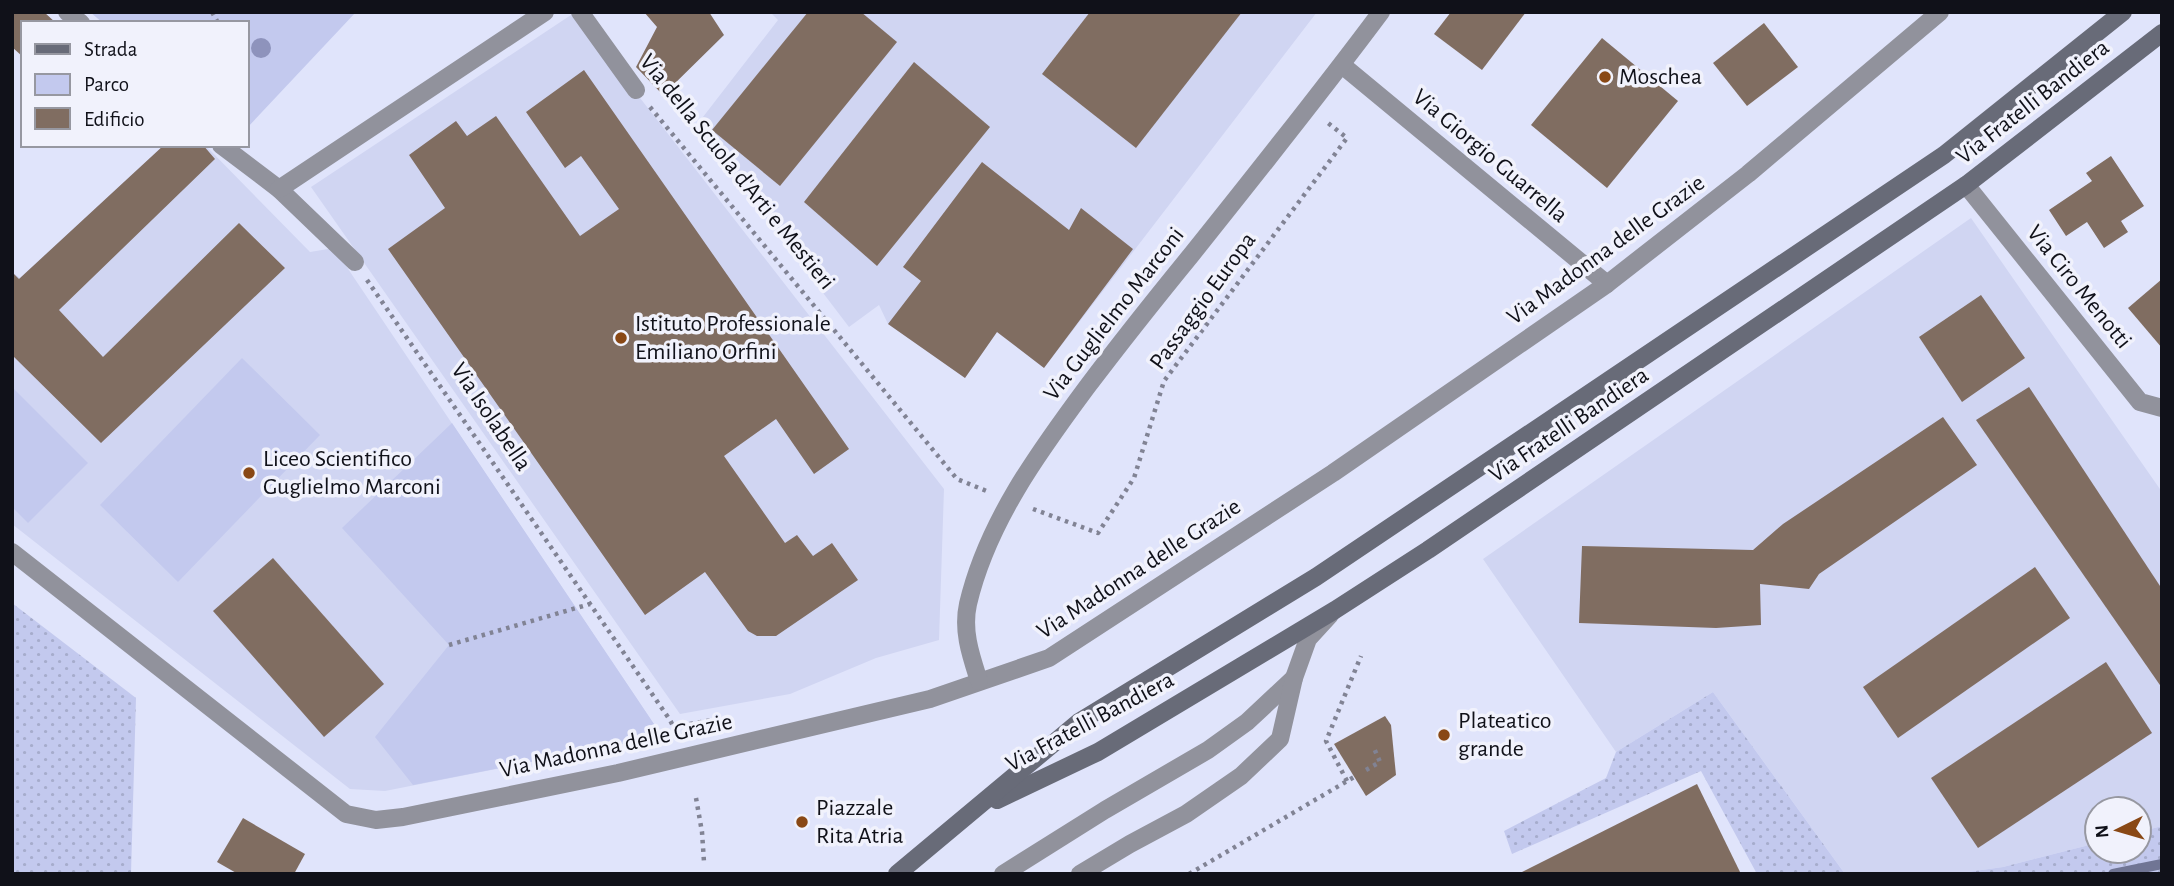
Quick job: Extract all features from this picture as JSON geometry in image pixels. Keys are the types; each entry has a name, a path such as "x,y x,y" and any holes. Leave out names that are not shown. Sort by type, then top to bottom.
{"main road":[{"name":"Via Fratelli Bandiera","path":"897,874 1079,722 1316,577 1944,155 2123,12"},
{"name":"Via Fratelli Bandiera","path":"975,810 1098,752 1335,610 1439,542 1966,185 2162,33"}],"street":[{"path":"279,189 545,12"},
{"name":"Via della Scuola d'Arti e Mestieri","path":"580,12 636,90"},
{"name":"Via Guglielmo Marconi","path":"979,681 967,643 967,607 982,559 1009,500 1059,425 1136,323 1309,109 1381,12"},
{"name":"Via Madonna delle Grazie","path":"12,552 346,814 376,820 618,773 929,699 1049,658 1333,473 1607,284 1748,174 1940,12"},
{"name":"Via Giorgio Guarrella","path":"1342,65 1607,284"},
{"path":"224,147 279,189 355,262"},
{"name":"Via Ciro Menotti","path":"1966,185 2140,402 2162,408"},
{"path":"1080,874 1186,814 1241,776 1280,739 1294,678 1308,639 1335,610"},
{"path":"1003,874 1208,750 1247,722 1294,678"}],"path":[{"path":"212,12 216,21"},
{"name":"Via della Scuola d'Arti e Mestieri","path":"636,90 957,478 1009,500"},
{"name":"Passaggio Europa","path":"1009,500 1098,533 1134,478 1164,381 1347,138 1309,109"},
{"name":"Via Isolabella","path":"355,262 590,604 678,738"},
{"path":"449,645 590,604"},
{"path":"1347,781 1326,741 1361,656"},
{"path":"673,727 712,720 715,732"},
{"path":"1366,770 1380,762 1373,746"},
{"path":"1189,874 1354,777"},
{"path":"696,798 704,862"}],"shaded area":[{"path":"770,12 1317,12 1044,368 997,332 965,378 888,324 879,305 849,327 696,126 778,20"},
{"name":"Istituto Professionale Emiliano Orfini","path":"574,13 944,489 939,640 876,658 790,694 680,714 311,187"},
{"name":"Liceo Scientifico Guglielmo Marconi","path":"162,147 207,147 310,252 334,248 662,736 385,791 350,789 12,524 12,272 20,278"},
{"path":"1971,218 2162,492 2162,826 2153,828 2153,795 2083,795 2083,847 2003,867 1953,874 1845,874 1713,692 1616,752 1483,559"}],"green space":[{"path":"90,12 356,12 248,127 248,21 101,21"},
{"path":"242,358 320,435 178,582 100,505"},
{"path":"12,387 88,463 28,523 12,507"},
{"path":"452,423 662,736 413,785 375,737 449,645 342,528"},
{"path":"12,603 136,698 131,874 12,874"},
{"path":"1713,692 1845,874 1757,874 1701,771 1512,854 1504,831 1606,778 1616,752"},
{"path":"2162,826 2162,874 1953,874 2003,867 2083,847 2083,865 2153,865 2153,828"}],"building":[{"path":"12,12 44,12 54,21 21,21 21,55 12,47"},
{"path":"644,12 709,12 724,35 663,95 636,67 657,27"},
{"path":"808,12 861,12 897,42 780,186 712,130"},
{"path":"1090,12 1242,12 1136,148 1042,74"},
{"path":"1451,12 1526,12 1482,70 1434,34"},
{"path":"1764,23 1798,67 1747,106 1713,63"},
{"path":"1602,38 1678,101 1607,188 1531,125"},
{"path":"914,62 990,127 877,266 804,202"},
{"path":"584,70 849,449 814,474 776,419 724,456 785,543 797,535 813,556 832,543 858,580 776,636 757,636 748,631 705,572 645,615 388,249 445,208 409,155 456,121 467,136 496,116 580,236 619,209 581,156 565,168 526,112"},
{"path":"162,147 205,147 215,159 59,310 103,357 239,223 285,268 101,443 12,355 12,272 19,279"},
{"path":"2111,156 2144,206 2121,221 2128,232 2104,248 2087,222 2066,236 2049,210 2092,181 2086,173"},
{"path":"982,162 1069,230 1081,208 1133,249 1044,368 997,332 965,378 888,324 921,281 903,267"},
{"path":"2162,279 2162,348 2128,308"},
{"path":"1981,295 2025,358 1962,402 1919,337"},
{"path":"2029,387 2162,589 2162,688 1976,420"},
{"path":"1943,417 1977,465 1819,574 1809,589 1760,584 1761,625 1716,628 1579,623 1582,546 1753,550 1783,524"},
{"path":"273,558 384,684 324,737 213,611"},
{"path":"2035,567 2070,618 1898,738 1863,687"},
{"path":"2106,662 2152,733 1978,848 1931,778"},
{"path":"1385,716 1391,725 1396,775 1366,796 1334,744"},
{"path":"1697,784 1741,874 1518,874"},
{"path":"243,818 305,854 294,874 238,874 217,862"}],"waterway":[{"path":"2113,874 2162,864"}],"place":[{"name":"Moschea","path":"1605,77"},
{"name":"Istituto Professionale Emiliano Orfini","path":"621,338"},
{"name":"Liceo Scientifico Guglielmo Marconi","path":"249,473"},
{"name":"Plateatico grande","path":"1444,735"},
{"name":"Piazzale Rita Atria","path":"802,822"}]}
